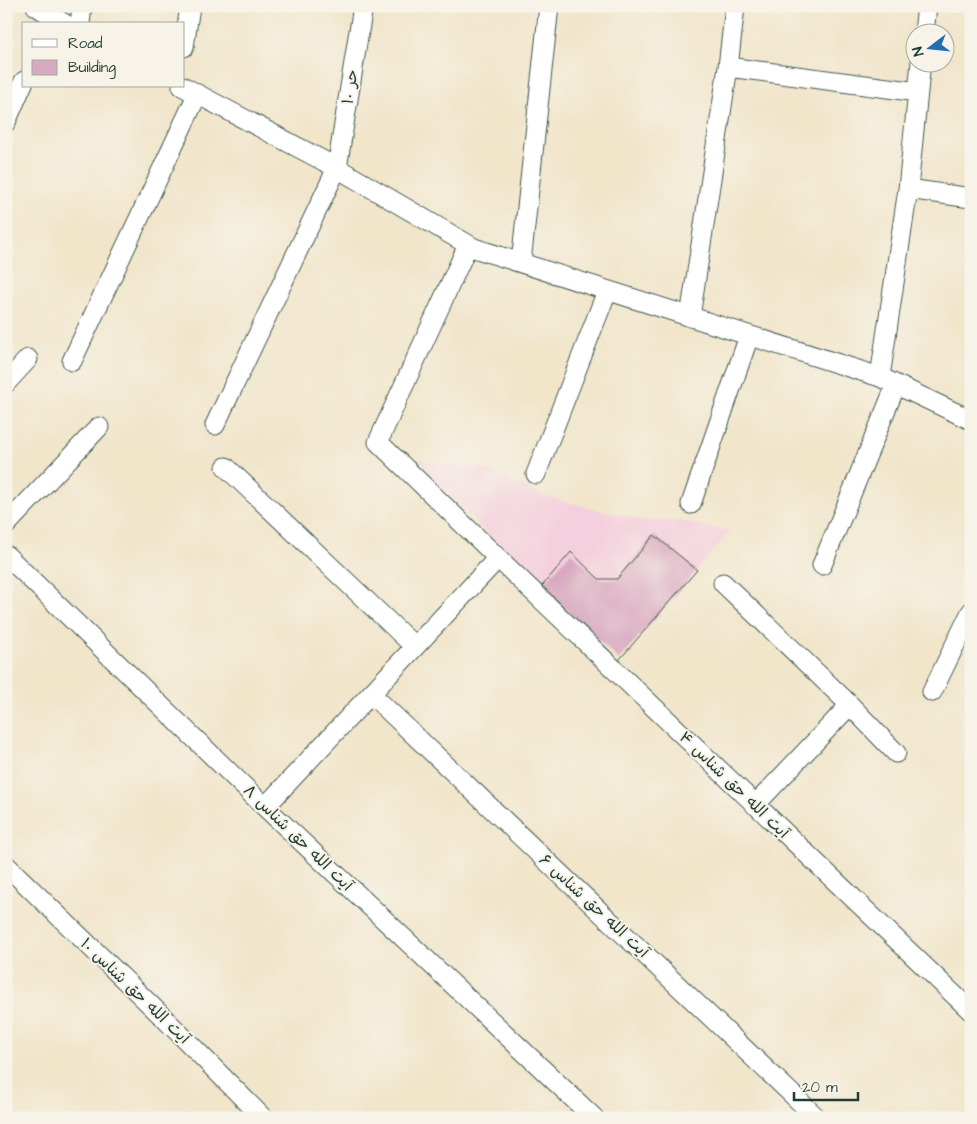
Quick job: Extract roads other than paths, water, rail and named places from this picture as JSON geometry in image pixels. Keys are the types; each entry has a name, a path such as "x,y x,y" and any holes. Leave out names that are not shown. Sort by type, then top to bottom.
{"street":[{"path":"80,22 82,6"},
{"path":"185,40 190,6"},
{"name":"حر ۱۰","path":"215,425 337,168 363,6"},
{"path":"520,263 549,6"},
{"path":"690,317 728,67 735,6"},
{"path":"925,22 927,6"},
{"path":"728,67 918,92"},
{"path":"822,565 888,381 920,72"},
{"path":"6,122 22,86"},
{"path":"72,361 189,90 337,168 474,248 888,381 971,420"},
{"path":"908,189 971,198"},
{"name":"آیت الله حق شناس ۴","path":"468,245 378,442 971,1011"},
{"path":"536,474 607,291"},
{"path":"691,504 749,336"},
{"path":"6,383 28,359"},
{"path":"6,525 99,426"},
{"path":"226,467 415,647"},
{"name":"آیت الله حق شناس ۸","path":"6,555 265,807 594,1118"},
{"path":"265,807 498,558"},
{"path":"723,583 850,705 896,753"},
{"path":"932,692 971,612"},
{"name":"آیت الله حق شناس ۶","path":"371,694 817,1118"},
{"path":"756,805 850,705"},
{"name":"آیت الله حق شناس ۱۰","path":"6,866 165,1019 262,1118"}]}
